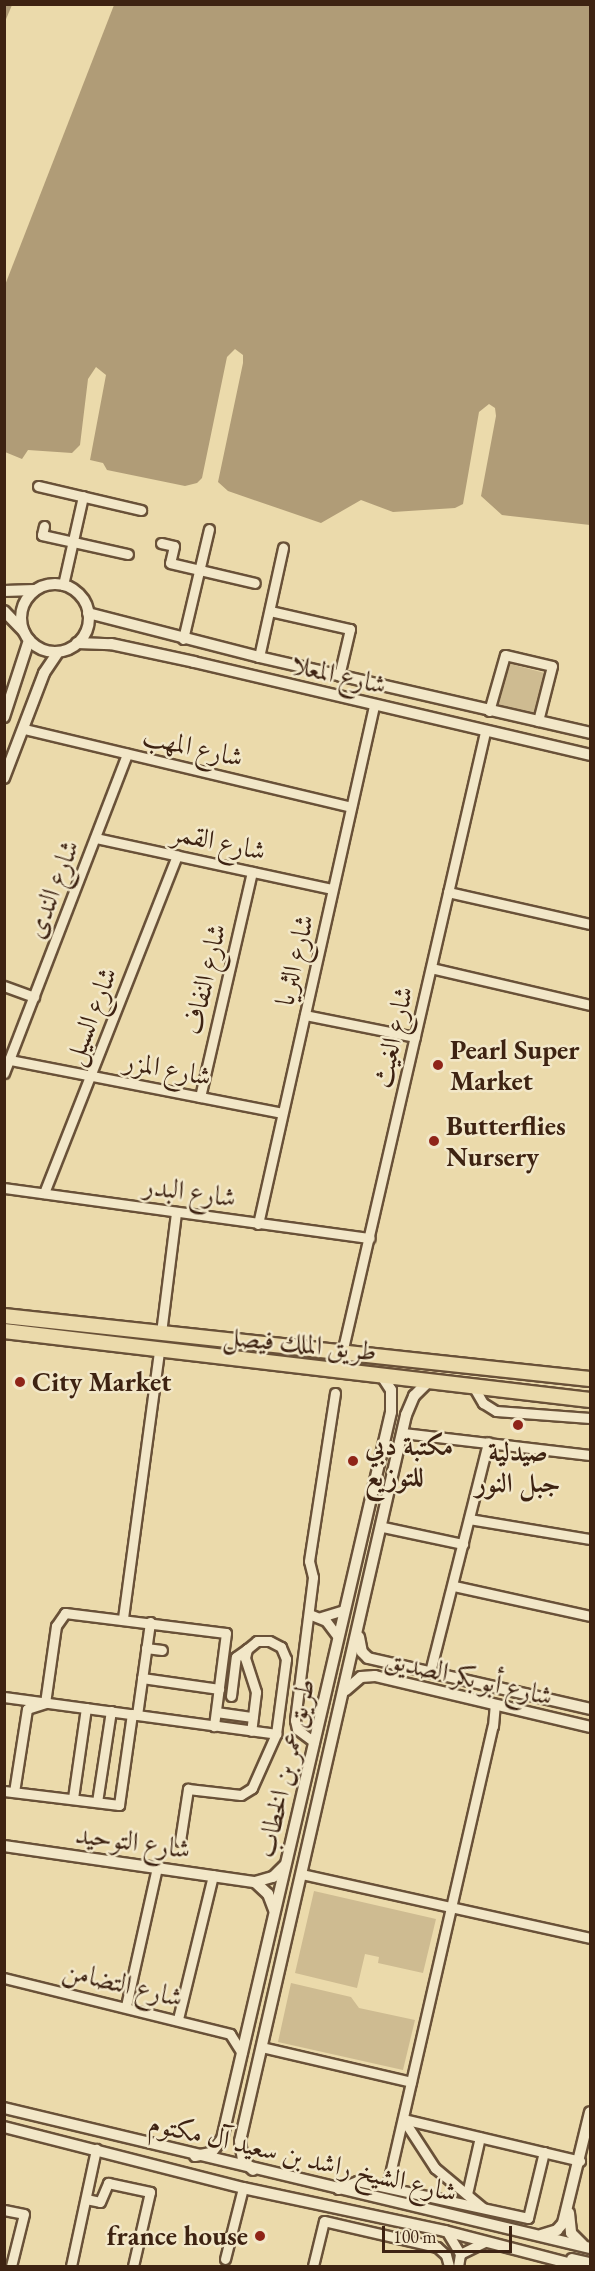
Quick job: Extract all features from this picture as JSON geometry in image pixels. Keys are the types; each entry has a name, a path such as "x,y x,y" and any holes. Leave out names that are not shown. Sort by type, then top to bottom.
{"main road":[{"name":"طريق الملك فيصل","path":"4,1316 591,1380"},
{"name":"طريق الملك فيصل","path":"4,1331 159,1352 591,1400"}],"street":[{"path":"38,486 141,510"},
{"path":"63,585 82,496"},
{"path":"44,526 42,535 128,554"},
{"path":"183,639 208,529"},
{"path":"161,543 174,546 170,563 255,583"},
{"path":"259,657 283,548"},
{"path":"4,591 35,590 63,585 80,595 88,613 88,624 77,643 58,652 44,673 4,778"},
{"path":"4,717 26,636 22,609 35,590"},
{"path":"4,611 37,647 58,652"},
{"path":"270,611 350,629 339,676"},
{"name":"شارع المعلا","path":"88,613 183,639 591,733"},
{"name":"شارع المعلا","path":"77,643 111,644 591,755"},
{"path":"489,711 505,655 552,666 538,721"},
{"name":"شارع الثريا","path":"258,1224 374,706"},
{"name":"شارع المهب","path":"24,729 351,807"},
{"name":"شارع الغيث","path":"342,1353 485,732"},
{"name":"شارع الندى","path":"4,1073 127,754"},
{"name":"شارع القمر","path":"96,838 332,889"},
{"name":"شارع السيل","path":"44,1193 177,855"},
{"name":"شارع النفاف","path":"200,1097 252,872"},
{"path":"448,892 591,924"},
{"path":"431,968 591,1005"},
{"path":"4,986 34,998"},
{"path":"305,1015 415,1037"},
{"name":"شارع المزر","path":"10,1060 282,1113"},
{"name":"شارع البدر","path":"4,1188 370,1238"},
{"path":"161,1333 176,1212"},
{"path":"123,1618 159,1352"},
{"name":"طريق عمر بن الخطاب","path":"195,2156 211,2153 222,2139 393,1401 389,1385 381,1376"},
{"name":"طريق عمر بن الخطاب","path":"253,2169 243,2160 240,2141 410,1402 428,1382"},
{"path":"472,1386 483,1403 496,1411 591,1418"},
{"path":"314,1742 297,1729 295,1720 314,1577 309,1561 335,1393"},
{"path":"403,1433 591,1455"},
{"path":"430,1672 454,1586 488,1442"},
{"path":"371,1496 380,1493 388,1500"},
{"path":"469,1519 591,1539"},
{"path":"383,1527 463,1544"},
{"path":"454,1586 591,1616"},
{"path":"309,1614 321,1617 344,1610"},
{"path":"45,1702 59,1618 72,1612 123,1618 226,1633 214,1726"},
{"path":"321,1617 338,1637"},
{"path":"45,1702 27,1709 9,1792 119,1805 150,1622"},
{"name":"شارع أبو بكر الصديق","path":"358,1635 362,1652 368,1658 591,1711"},
{"path":"180,1841 188,1789 232,1795 249,1792 276,1734 286,1659 280,1647 269,1641 257,1641 236,1657 231,1696"},
{"path":"146,1647 162,1650"},
{"path":"248,1648 246,1670 256,1692 251,1731"},
{"name":"شارع أبو بكر الصديق","path":"344,1693 361,1677 375,1676 591,1727"},
{"path":"142,1678 219,1689"},
{"path":"4,1697 276,1734"},
{"path":"537,1715 534,1709 539,1703 591,1711"},
{"path":"387,2187 495,1705"},
{"path":"73,1798 86,1708"},
{"path":"97,1802 111,1712"},
{"path":"216,1712 253,1717"},
{"name":"شارع التوحيد","path":"4,1846 255,1882"},
{"path":"255,1882 273,1877 287,1859"},
{"path":"126,2006 157,1867"},
{"path":"302,1874 591,1938"},
{"path":"178,2019 213,1875"},
{"path":"255,1882 268,1894 274,1915"},
{"name":"شارع التضامن","path":"4,1978 126,2006 230,2034"},
{"path":"257,1987 265,1997 274,1993"},
{"path":"242,2053 230,2034 248,2026"},
{"path":"261,2048 411,2082"},
{"name":"شارع الشيخ راشد بن سعيد آل مكتوم","path":"4,2108 195,2156 588,2248"},
{"path":"536,2235 557,2230 569,2207 590,2114"},
{"path":"403,2119 580,2161"},
{"path":"403,2119 435,2168 484,2209"},
{"path":"50,2138 46,2132 52,2125 151,2144"},
{"name":"شارع الشيخ راشد بن سعيد آل مكتوم","path":"6,2128 243,2188 488,2241 578,2266"},
{"path":"466,2194 480,2137"},
{"path":"71,2266 96,2149"},
{"path":"338,2189 357,2181 528,2218 544,2152"},
{"path":"86,2199 100,2202 108,2183 150,2192 133,2266"},
{"path":"225,2259 243,2188"},
{"path":"569,2207 571,2233 588,2248"},
{"path":"4,2210 24,2214 11,2266"},
{"path":"359,2229 363,2215"},
{"path":"313,2266 324,2221 437,2247 446,2255 449,2266"},
{"path":"445,2231 460,2254 458,2266"},
{"path":"460,2254 488,2241"},
{"path":"533,2255 591,2263"}],"shaded area":[{"path":"4,5 590,5 590,525 502,515 481,496 496,416 495,408 489,404 479,412 463,504 455,508 393,512 361,500 321,523 228,491 218,482 243,363 243,355 235,349 227,357 202,478 197,483 185,486 107,470 103,463 90,460 106,375 96,367 88,379 80,445 72,453 28,450 22,459 5,452"},
{"path":"507,663 545,673 534,714 496,704"},
{"path":"314,1891 436,1919 423,1973 378,1963 379,1957 365,1954 357,1988 295,1973"},
{"path":"291,1983 351,1997 359,2008 415,2020 403,2070 278,2042"}],"pier":[{"path":"12,5 114,5 5,285 4,24"}],"place":[{"name":"Pearl Super Market","path":"438,1065"},
{"name":"Butterflies Nursery","path":"434,1141"},
{"name":"City Market","path":"20,1382"},
{"name":"صيدلية جبل النور","path":"518,1425"},
{"name":"مكتبة دبي للتوزيع","path":"353,1461"},
{"name":"france house","path":"260,2236"}]}
